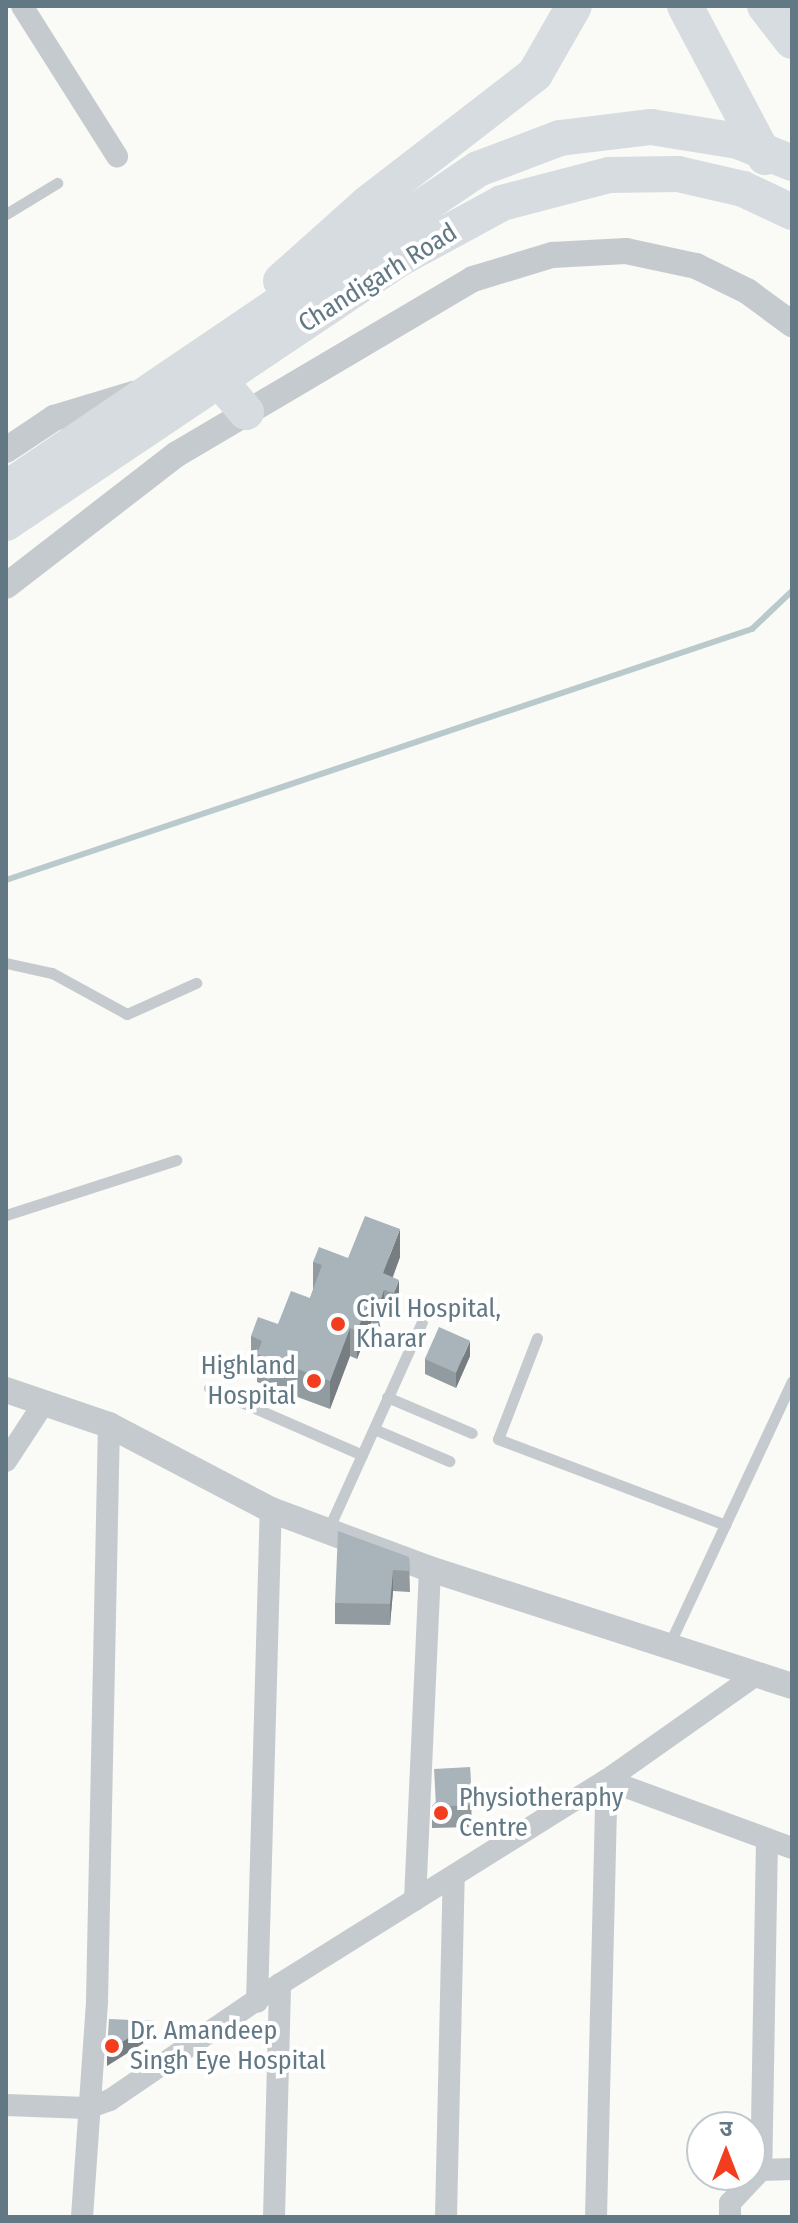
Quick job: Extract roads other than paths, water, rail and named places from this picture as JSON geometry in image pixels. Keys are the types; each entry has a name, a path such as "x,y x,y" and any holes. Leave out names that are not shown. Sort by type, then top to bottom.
{"highway":[{"path":"245,326 320,244 535,74 574,6"},
{"path":"685,6 732,99 792,205"},
{"path":"765,6 792,41"},
{"path":"6,489 478,169 560,138 651,127 738,141 792,163"},
{"name":"Chandigarh Road","path":"6,523 399,259 502,203 609,175 678,174 743,189 792,212"},
{"path":"219,380 246,412"}],"street":[{"path":"22,6 117,156"},
{"path":"6,586 177,454 473,279 552,255 626,251 696,266 747,291 792,324"},
{"path":"6,450 54,418 155,387"},
{"path":"6,1390 109,1425 271,1510 430,1569 792,1686"},
{"path":"6,1461 44,1403"},
{"path":"82,2217 87,2108 97,2001 109,1425"},
{"path":"257,2002 271,1510"},
{"path":"415,1900 430,1569"},
{"path":"6,2105 87,2108 110,2100 280,1984 607,1780 757,1674"},
{"path":"607,1780 792,1848"},
{"path":"596,2217 607,1780"},
{"path":"762,2111 767,1839"},
{"path":"446,2217 454,1876"},
{"path":"274,2217 280,1984"},
{"path":"766,2170 792,2169"},
{"path":"730,2217 730,2203 741,2191"}],"lane":[{"path":"8,209 57,183"},
{"path":"6,963 52,973 127,1014 196,983"},
{"path":"6,1215 176,1160"},
{"path":"328,1530 422,1322"},
{"path":"537,1338 498,1439 725,1525"},
{"path":"668,1647 792,1381"},
{"path":"209,1388 362,1455"},
{"path":"387,1397 472,1433"},
{"path":"374,1429 449,1461"}],"waterway":[{"path":"6,880 752,629 792,591"}],"place":[{"name":"Civil Hospital, Kharar","path":"338,1324"},
{"name":"Highland Hospital","path":"314,1381"},
{"name":"Physiotheraphy Centre","path":"441,1813"},
{"name":"Dr. Amandeep Singh Eye Hospital","path":"112,2046"}]}
